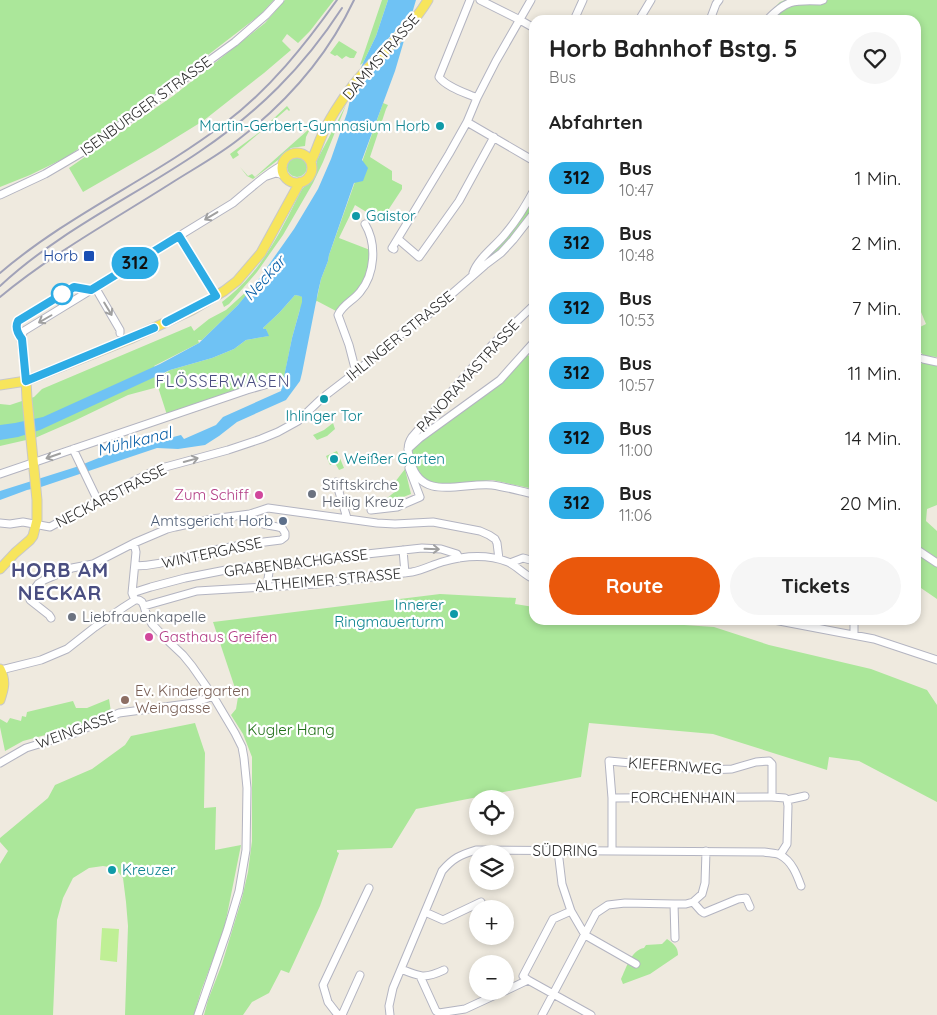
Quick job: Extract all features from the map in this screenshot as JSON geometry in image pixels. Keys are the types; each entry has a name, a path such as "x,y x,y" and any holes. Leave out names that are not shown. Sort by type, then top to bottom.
{"main road":[{"name":"DAMMSTRASSE","path":"307,158 315,153 326,128 345,95 406,29 428,0"},
{"path":"287,178 295,183 305,181 311,174 312,166 307,158 300,153 291,154 284,160 283,165 290,199"},
{"path":"3,386 26,381 130,339 216,296 237,281 253,263 271,236 300,182"},
{"path":"26,381 36,490 37,524"},
{"name":"NECKARSTRASSE","path":"0,569 15,552 30,540 37,524"},
{"path":"0,670 4,680 4,688 0,700"}],"street":[{"name":"ISENBURGER STRASSE","path":"0,195 44,174 86,150 235,42 280,0"},
{"path":"470,0 439,77 445,83 477,98"},
{"path":"480,0 529,25"},
{"path":"394,249 392,248 467,122 496,61 531,0"},
{"path":"576,15 582,0"},
{"path":"642,15 650,0"},
{"path":"712,15 719,0"},
{"path":"771,15 787,3 799,0 823,0"},
{"path":"467,122 529,158"},
{"path":"398,239 419,257 459,201 494,138"},
{"path":"26,381 22,339 24,331 242,196 274,169 283,165"},
{"path":"267,176 276,174 287,178"},
{"name":"IHLINGER STRASSE","path":"472,276 476,265 510,228 529,198"},
{"name":"IHLINGER STRASSE","path":"326,395 413,324 423,319 501,252 514,240 529,220"},
{"path":"356,372 338,315 346,304 360,292 367,281 372,256 372,239 366,224"},
{"path":"179,236 216,296"},
{"path":"95,287 120,331"},
{"name":"PANORAMASTRASSE","path":"529,310 493,344 412,437 408,449 413,471 420,480 428,485 440,488 491,485 529,493"},
{"path":"408,449 420,438 500,380 529,348"},
{"path":"921,358 937,362"},
{"path":"0,474 278,381"},
{"name":"NECKARSTRASSE","path":"37,524 50,527 158,469 228,450 278,432 298,421 320,400"},
{"path":"73,449 98,501"},
{"path":"371,510 398,507 420,497 408,464 410,459"},
{"path":"336,482 350,519"},
{"path":"51,618 30,600 29,596 38,584 44,580 72,568 93,564 167,529 186,524 250,514 268,508 395,524 433,522 480,531 495,539 499,559"},
{"name":"WINTERGASSE","path":"135,566 150,566 218,549 281,540 285,537 282,528 268,526 256,521 250,514"},
{"path":"0,523 22,522 37,524"},
{"path":"134,543 136,552 134,597 144,606 152,624 188,661 213,696 235,733 242,747 244,758 247,788 246,850 227,932 198,1015"},
{"name":"GRABENBACHGASSE","path":"0,670 40,660 67,649 134,597 151,587 181,579 236,568 303,564 330,558 422,548 441,549 456,554 459,558"},
{"path":"403,550 405,572"},
{"path":"921,552 937,563"},
{"name":"ALTHEIMER STRASSE","path":"144,606 197,591 316,584 418,571 442,562 470,556 499,559 510,563 529,576"},
{"name":"ALTHEIMER STRASSE","path":"510,563 523,558 529,560"},
{"path":"267,586 270,565"},
{"path":"801,625 874,639 937,660"},
{"path":"854,635 855,625"},
{"name":"WEINGASSE","path":"0,763 25,748 75,733 119,713 194,703 213,696"},
{"name":"KIEFERNWEG","path":"612,798 609,761 708,770 732,769 756,762 769,761 772,764 772,797"},
{"name":"FORCHENHAIN","path":"612,851 612,798 772,797 785,798 787,800 805,796"},
{"path":"787,800 787,844 780,855 795,870 801,886"},
{"name":"SÜDRING","path":"390,1015 389,1006 393,988 442,871 450,861 460,856 476,850 706,851 764,852 780,855"},
{"path":"559,851 562,884 571,912 585,936 636,964"},
{"path":"542,1015 596,913 608,905 625,902 686,904 693,902 702,894 706,851"},
{"path":"360,975 340,1015 328,1002 323,985 368,888"},
{"path":"693,902 704,913 738,899 746,898 750,908"},
{"path":"674,904 675,938"},
{"path":"425,912 443,920 469,908"},
{"path":"571,912 554,919 523,976 592,1015"},
{"path":"401,969 420,976 432,976 444,970"},
{"path":"420,976 436,1011 439,1013 465,1009 485,1000"},
{"path":"514,987 528,980"}],"green space":[{"path":"0,0 274,0 260,15 195,65 67,157 0,187"},
{"path":"285,0 334,0 298,43 287,34 282,41 291,50 203,121 83,192 69,168 173,96 265,23"},
{"path":"382,0 388,0 376,36 363,63 360,65"},
{"path":"785,0 937,0 937,357 924,356 921,353 921,326 926,324 921,312 921,15 767,15 780,2"},
{"path":"339,41 357,52 354,58 346,56 342,59 330,53"},
{"path":"383,103 388,105 370,157 392,171 392,180 402,185 402,189 381,221 355,205 339,238 370,250 368,271 359,291 336,311 317,301 300,309 282,387 278,377 246,386 167,415 158,387 128,395 35,438 0,446 0,404 10,405 34,397 42,389 191,326 194,331 209,319 226,310 247,291 250,291 202,340 198,340 199,343 154,366 161,376 170,370 212,358 234,349 246,340 268,336 266,329 263,328 295,295 302,297 302,303 317,298 329,255"},
{"path":"346,105 313,183 283,235 257,272 229,304 224,307 222,302 259,265 277,237 302,189 312,181 316,173 317,160"},
{"path":"287,106 289,111 287,109 237,152 239,155 233,159 230,154 257,134"},
{"path":"308,130 305,146 291,148 253,179 247,176 240,167 248,176 252,174 255,177"},
{"path":"297,157 304,160 307,167 304,174 297,177 290,174 287,167 290,160"},
{"path":"529,203 529,214 509,241 479,265"},
{"path":"526,355 529,355 529,488 492,480 439,485 427,481 413,469 409,445 500,384"},
{"path":"921,364 937,365 937,505 927,509 926,521 937,531 937,599 921,588"},
{"path":"333,423 335,429 327,436 317,440 313,435"},
{"name":"Weißer Garten","path":"337,451 344,468 339,470 335,463 330,465 326,456"},
{"path":"405,469 411,494 388,503 386,499 397,490 395,482"},
{"name":"Kugler Hang","path":"440,594 516,598 515,604 529,606 529,625 684,625 714,627 769,645 871,669 927,690 937,705 937,802 859,761 829,757 827,770 713,734 589,723 581,777 514,790 469,790 469,799 416,809 392,848 337,850 339,853 320,906 289,973 281,970 269,993 252,1002 243,1015 204,1015 242,898 252,841 252,757 243,734 231,715 236,709 238,697 213,622"},
{"path":"109,699 111,712 75,727 23,741 5,751 0,719 7,723 10,718 21,721 22,716 26,717 27,712 73,701 76,708 87,708"},
{"path":"195,723 205,753 204,808 216,807 215,850 241,845 224,930 194,1015 125,1015 128,926 123,878 115,868 103,866 89,868 73,878 63,898 57,920 53,1015 0,1015 0,864 8,851 0,842 0,838 48,798 55,785 92,769 125,745 131,736"},
{"path":"102,928 119,929 117,962 100,960"},
{"path":"667,939 675,946 678,955 650,974 623,984 621,979 632,956 646,945 662,944"}],"water":[{"name":"Neckar","path":"388,0 416,0 395,71 362,160 368,168 363,181 354,183 321,279 300,381 286,400 237,422 205,445 178,449 157,448 0,500 0,491 76,467 111,453 181,435 184,439 216,425 223,417 281,391 302,302 302,297 295,295 263,328 266,329 269,336 246,340 234,349 212,358 170,370 40,430 0,440 0,425 43,417 160,364 199,343 238,305 294,229 318,189 347,113 353,87 376,36"}],"pier":[{"path":"417,7 409,34 360,86 347,103 355,75"}],"railway":[{"path":"0,273 54,232 169,161 225,123 257,96 286,66 337,0"},
{"path":"0,297 63,251 215,156 257,125 290,93 319,58 332,40 354,0"},
{"path":"0,286 23,266 71,231 199,152 241,121 260,105 312,50 342,8"}],"bus line":[{"name":"312","path":"154,328 26,381 22,339 18,335 17,329 18,321 74,287 91,290 179,236 216,296 166,322"}],"place":[{"name":"Martin-Gerbert-Gymnasium Horb","path":"440,126"},
{"name":"Gaistor","path":"356,216"},
{"name":"Horb","path":"89,256"},
{"name":"Ihlinger Tor","path":"324,399"},
{"name":"Weißer Garten","path":"334,459"},
{"name":"Stiftskirche Heilig Kreuz","path":"312,494"},
{"name":"Zum Schiff","path":"259,495"},
{"name":"Amtsgericht Horb","path":"283,521"},
{"name":"Innerer Ringmauerturm","path":"454,614"},
{"name":"Liebfrauenkapelle","path":"72,617"},
{"name":"Gasthaus Greifen","path":"149,637"},
{"name":"Ev. Kindergarten Weingasse","path":"125,700"},
{"name":"Kreuzer","path":"112,870"}],"district":[{"name":"FLÖSSERWASEN","path":"223,381"},
{"name":"HORB AM NECKAR","path":"60,582"}],"water label":[{"name":"Mühlkanal","path":"134,441"}]}
